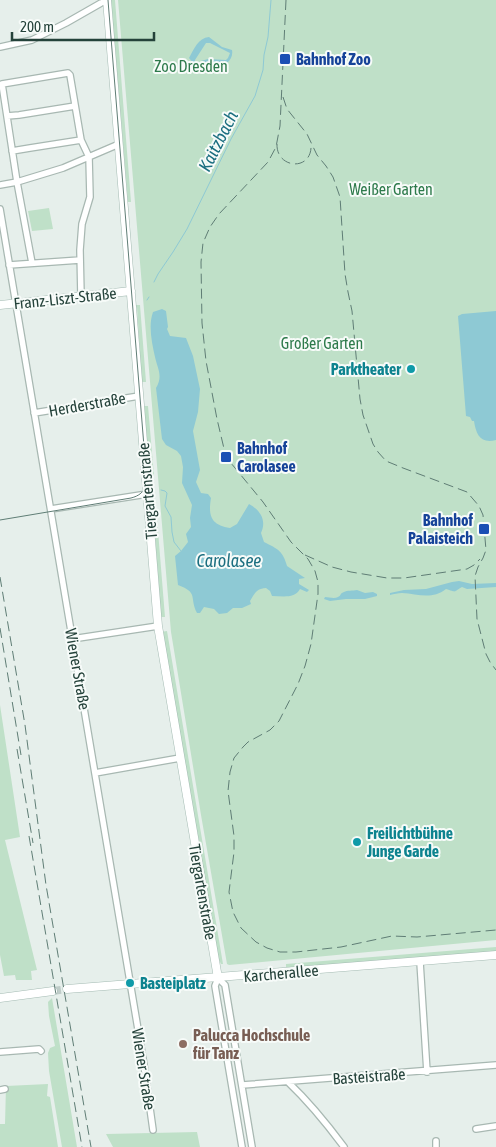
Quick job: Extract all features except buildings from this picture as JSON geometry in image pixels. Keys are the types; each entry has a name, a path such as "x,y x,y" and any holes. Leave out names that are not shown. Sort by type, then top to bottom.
{"main road":[{"name":"Tiergartenstraße","path":"107,0 158,626 218,978"},
{"name":"Franz-Liszt-Straße","path":"0,305 131,291"},
{"name":"Karcherallee","path":"67,989 496,955"},
{"path":"0,998 53,991"}],"street":[{"path":"0,47 32,40 107,0"},
{"path":"32,263 2,84 68,72 81,140 89,157 90,197 81,228 81,296"},
{"path":"7,116 75,106"},
{"path":"12,152 81,140"},
{"path":"0,185 17,182 63,168 119,144"},
{"name":"Wiener Straße","path":"0,209 153,1130"},
{"path":"9,265 80,260"},
{"name":"Herderstraße","path":"34,413 139,396"},
{"path":"50,509 147,494"},
{"path":"72,639 158,626"},
{"path":"95,773 180,758"},
{"path":"420,962 427,1072"},
{"name":"Tiergartenstraße","path":"242,1147 215,986 218,978 225,985 252,1147"},
{"path":"0,1052 41,1051"},
{"name":"Basteistraße","path":"242,1085 496,1066"},
{"path":"288,1082 317,1112 344,1147"},
{"path":"476,1130 496,1126"}],"green space":[{"path":"111,0 115,0 131,202 128,202"},
{"name":"Großer Garten","path":"118,0 496,0 496,940 227,964 171,632"},
{"path":"49,208 53,229 32,231 28,211"},
{"path":"135,305 140,305 146,382 142,382 137,308"},
{"path":"144,406 148,406 154,476 150,477"},
{"path":"156,506 165,617 160,617 153,510"},
{"path":"167,631 223,964 219,960 161,632"},
{"path":"0,705 20,837 5,840 37,970 31,971 32,980 16,980 15,975 4,976 0,955"},
{"path":"496,947 496,952 286,968 286,964"},
{"path":"52,998 77,1147 62,1147 49,1071 48,1053 50,1048 55,1046 48,1002"},
{"path":"48,1084 47,1096 50,1097 58,1147 0,1147 0,1124 5,1124 6,1086"},
{"path":"197,1132 200,1147 113,1147 106,1134"}],"water":[{"path":"209,37 222,47 232,50 230,60 227,63 212,62 206,65 205,62 201,61 208,59 226,60 228,58 230,53 210,43 206,43 194,64 189,58 199,42"},
{"name":"Carolasee","path":"162,309 166,311 167,329 170,336 186,338 193,356 200,389 198,412 193,431 200,470 196,482 201,493 208,494 211,498 210,510 212,519 219,525 230,528 237,524 249,504 253,506 263,520 261,533 264,542 279,551 284,557 287,566 305,578 299,579 299,584 309,590 307,592 300,589 292,596 272,596 266,588 258,590 250,601 251,604 242,608 233,608 227,613 219,614 214,609 204,607 200,613 197,613 189,590 178,585 175,556 188,542 186,534 191,527 192,505 182,483 183,467 181,456 177,451 166,445 162,439 156,388 159,373 151,329 153,312"},
{"path":"496,311 496,440 487,441 478,434 474,421 466,416 458,316"},
{"path":"459,581 472,584 496,583 496,587 467,589 462,587 454,591 446,589 430,595 398,593 390,595 390,593 404,590 426,589"},
{"path":"357,590 365,593 373,592 377,596 365,599 330,601 324,599 325,597 336,598 345,591"}],"waterway":[{"name":"Kaitzbach","path":"154,282 187,229 231,139 255,96 263,70 271,0"},
{"name":"Kaitzbach","path":"161,490 167,493 165,506 171,517 174,542 181,551"}],"tunnel":[{"path":"53,991 67,989"}],"tram line":[{"path":"0,520 131,498 141,493 147,484 108,0"}],"railway":[{"path":"286,0 280,126 276,147 268,162 219,214 210,227 203,243 201,262 202,323 206,361 226,457 263,502 291,542 308,559 315,571 318,582 311,644 298,684 279,721 270,730 248,742 243,747 234,758 230,772 228,791 234,836 234,852 229,892 233,912 241,928 256,942 280,952 341,947 392,936 417,937 496,930"},
{"path":"283,97 287,109 307,134 317,155 333,177 340,197 345,274 352,311 360,399 363,415 373,444 386,461 467,492 479,506 483,515 486,550 475,576 477,619 486,654 496,670"},
{"path":"277,144 278,152 282,158 294,164 301,163 306,159 310,153 311,144"},
{"path":"305,555 332,567 387,578 404,578 467,569 480,559"},
{"path":"0,577 25,725 46,885 91,1147"},
{"path":"0,628 21,755"},
{"path":"17,749 33,843"},
{"path":"29,836 82,1147"}],"place":[{"name":"Bahnhof Zoo","path":"285,59"},
{"name":"Parktheater","path":"411,369"},
{"name":"Bahnhof Carolasee","path":"226,457"},
{"name":"Bahnhof Palaisteich","path":"484,529"},
{"name":"Freilichtbühne Junge Garde","path":"357,842"},
{"name":"Basteiplatz","path":"130,983"},
{"name":"Palucca Hochschule für Tanz","path":"183,1044"}],"park label":[{"name":"Zoo Dresden","path":"191,66"},
{"name":"Weißer Garten","path":"391,189"}]}
